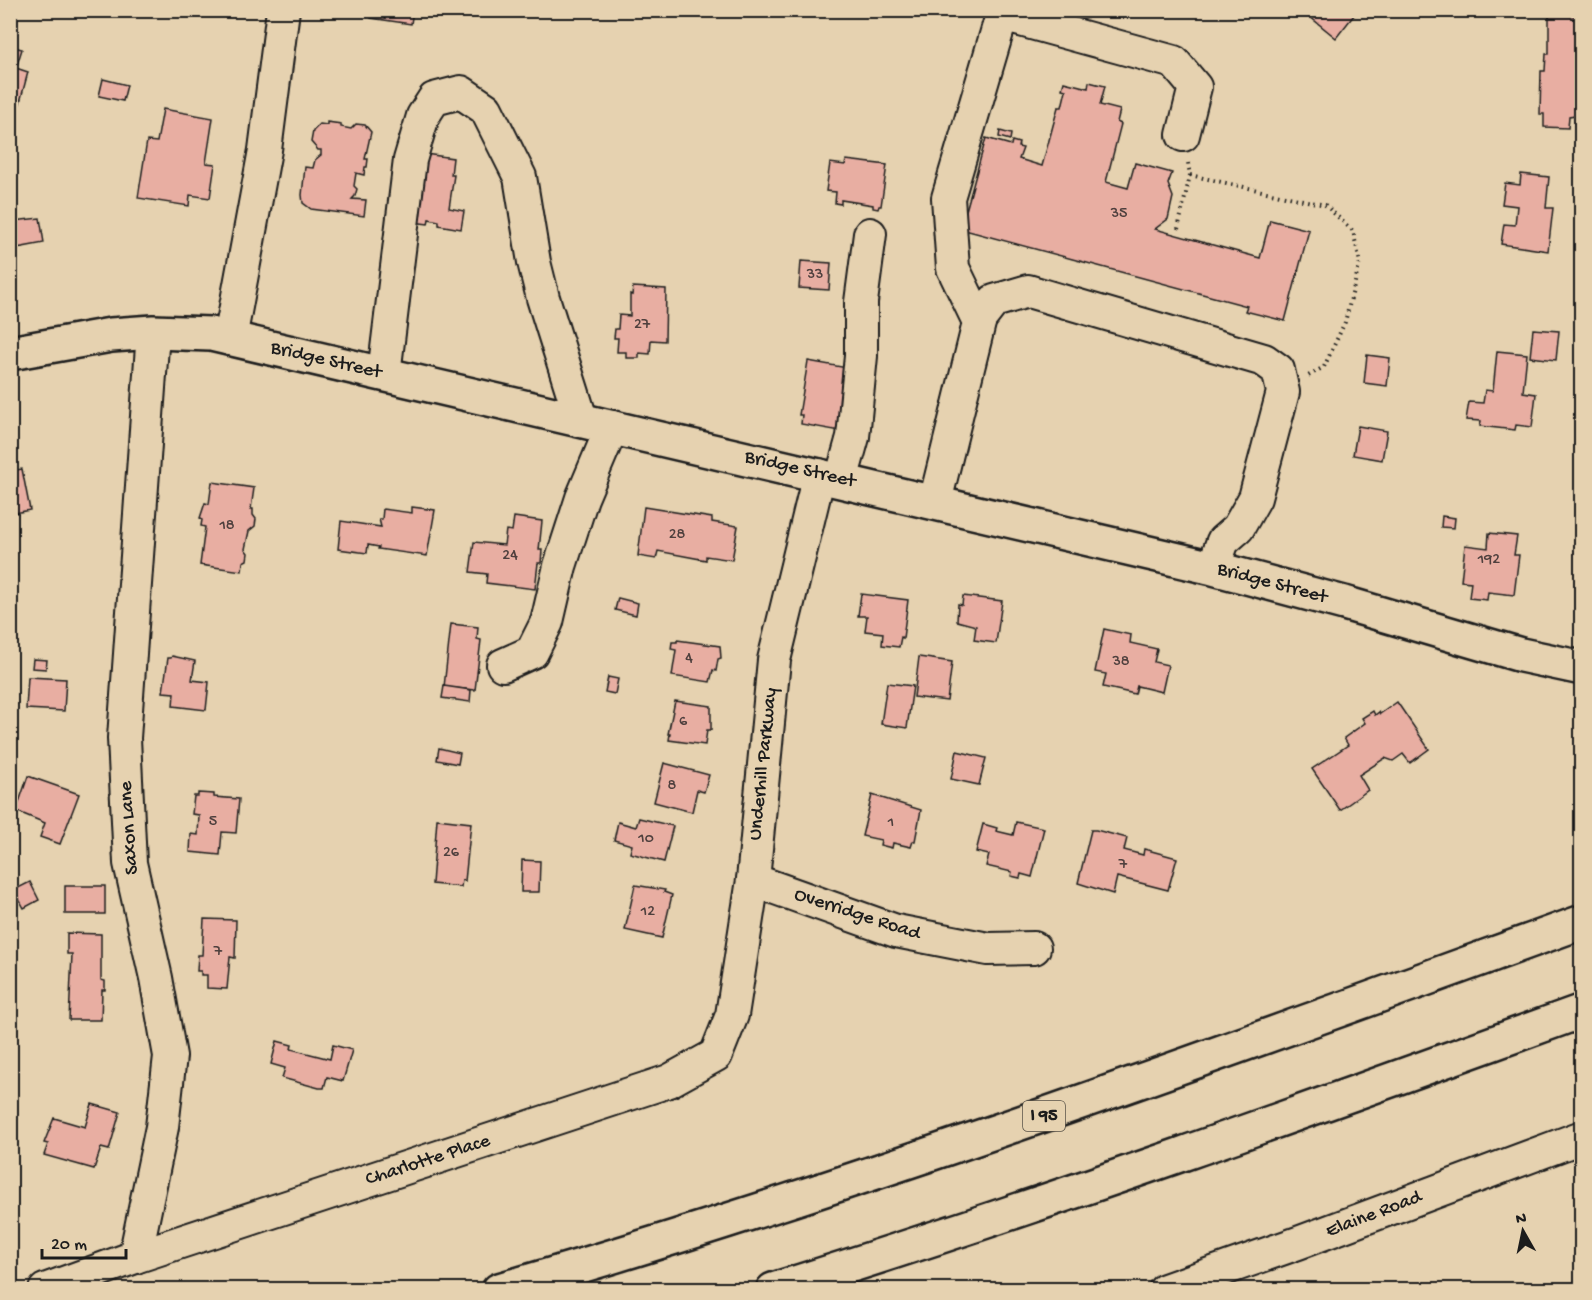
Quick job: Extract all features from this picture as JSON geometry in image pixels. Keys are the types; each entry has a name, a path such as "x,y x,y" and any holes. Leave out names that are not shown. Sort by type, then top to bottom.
{"main road":[{"name":"Bridge Street","path":"10,353 111,335 153,332 211,334 1214,568 1344,603 1510,652 1581,668"},
{"name":"I 95","path":"499,1290 847,1182 1038,1118 1581,922"},
{"path":"773,1290 1131,1171 1581,1011"}],"street":[{"path":"230,339 265,150 283,10"},
{"path":"979,322 953,268 948,198 1002,15 1174,62 1195,87 1183,135"},
{"path":"384,374 410,160 423,116 434,99 462,92 486,109 520,177 538,280 581,419"},
{"name":"Underhill Parkway","path":"716,1054 732,1015 753,880 774,660 830,477 853,437 861,356 861,302 870,234"},
{"path":"935,502 979,322 994,301 1028,291 1264,360 1279,376 1283,392 1255,498 1238,528 1223,541 1214,568"},
{"name":"Saxon Lane","path":"135,1257 162,1127 171,1056 130,863 124,738 153,332"},
{"path":"503,665 532,652 547,622 560,566 582,498 612,427"},
{"name":"Overridge Road","path":"753,880 896,931 988,949 1034,948"},
{"name":"Charlotte Place","path":"135,1257 669,1081 716,1054"},
{"name":"Elaine Road","path":"1180,1287 1581,1137"},
{"path":"45,1290 135,1257"}],"path":[{"path":"1178,229 1190,175 1183,135"},
{"path":"1190,175 1325,205 1353,231 1360,262 1345,322 1324,367 1301,380 1279,376"}],"building":[{"path":"372,10 413,10 411,24 371,18"},
{"path":"1313,10 1358,10 1336,38 1309,16"},
{"path":"1549,15 1582,16 1582,45 1576,45 1576,56 1582,56 1582,114 1569,116 1568,128 1544,127 1544,114 1540,114 1541,71 1545,71 1546,54 1549,54"},
{"path":"10,46 22,49 16,68 28,72 19,106 10,104"},
{"path":"103,79 127,85 123,101 99,96"},
{"path":"1064,82 1088,88 1089,82 1105,86 1100,105 1120,110 1117,122 1121,124 1106,182 1128,188 1135,163 1172,173 1168,184 1173,197 1168,219 1155,229 1260,258 1270,220 1309,230 1285,321 1245,311 1247,306 961,229 986,138 1011,145 1012,141 1019,143 1018,147 1023,148 1019,159 1042,166 1058,107 1062,107 1066,90 1062,89"},
{"path":"163,109 213,118 206,163 215,164 210,198 190,195 189,206 138,198 147,141 157,142"},
{"path":"327,122 341,124 341,127 351,129 356,124 365,125 371,132 365,159 368,159 367,167 365,167 364,175 356,173 354,186 357,189 352,199 366,200 364,216 311,209 303,203 305,167 313,168 315,160 321,155 321,150 318,150 311,142 313,131 320,124 327,125"},
{"path":"1000,131 1011,134 1010,140 999,137"},
{"path":"425,154 453,158 451,175 454,175 449,208 464,211 461,229 439,225 439,221 429,219 428,224 413,222"},
{"path":"846,160 887,165 881,206 878,209 873,208 873,205 841,200 841,204 835,203 836,192 826,191 830,163 845,165"},
{"path":"1521,174 1549,177 1546,208 1553,208 1548,251 1501,244 1504,224 1515,225 1517,206 1502,204 1505,183 1520,185"},
{"path":"40,218 44,243 17,248 13,221"},
{"path":"801,261 831,263 829,290 799,288"},
{"path":"633,287 666,289 665,341 651,340 650,354 639,353 639,358 626,358 626,352 617,352 618,338 614,338 615,329 618,329 619,315 630,316 630,294 632,295"},
{"path":"1533,329 1559,331 1556,360 1530,357"},
{"path":"1497,351 1527,354 1523,392 1536,394 1532,427 1516,425 1515,430 1480,426 1481,421 1466,420 1469,402 1483,403 1485,390 1493,391"},
{"path":"1367,355 1390,358 1387,386 1364,383"},
{"path":"808,361 853,369 840,431 801,424 802,415 799,415"},
{"path":"1358,426 1387,431 1382,460 1353,455"},
{"path":"22,469 30,510 10,514 10,471"},
{"path":"212,482 254,488 251,509 256,519 255,526 249,531 245,549 248,553 247,560 243,562 242,571 200,565 205,527 201,526 200,518 205,503 209,504"},
{"path":"412,507 435,510 427,556 378,549 379,547 368,545 367,553 338,549 341,521 381,527 379,519 382,519 383,509 412,513"},
{"path":"644,507 712,518 712,522 738,526 732,560 706,556 706,560 658,551 656,559 638,556"},
{"path":"1442,516 1455,518 1454,528 1441,527"},
{"path":"514,517 542,521 539,550 542,550 541,563 538,563 535,589 486,583 487,574 470,572 474,542 504,545 506,530 512,531"},
{"path":"1489,533 1517,536 1514,555 1519,555 1514,595 1488,592 1487,600 1469,598 1471,582 1461,581 1465,545 1488,548"},
{"path":"861,594 908,600 903,638 901,637 899,647 882,645 883,633 865,631 867,616 858,616"},
{"path":"963,596 1002,601 996,643 974,640 976,626 957,621 958,604 962,605"},
{"path":"618,598 638,603 636,615 615,610"},
{"path":"451,624 478,627 477,639 481,640 475,690 444,687"},
{"path":"1104,629 1131,635 1130,643 1157,649 1154,662 1168,665 1162,692 1137,686 1135,694 1103,687 1106,674 1095,672"},
{"path":"677,640 720,646 721,658 718,659 716,671 713,670 710,682 672,676 676,650 671,649 672,642 677,642"},
{"path":"172,656 195,661 192,680 209,682 206,710 173,706 174,693 163,692 168,658"},
{"path":"919,657 952,662 947,701 914,697"},
{"path":"33,659 47,660 46,669 32,668"},
{"path":"28,677 66,679 64,711 26,709"},
{"path":"608,677 618,679 615,694 605,692"},
{"path":"887,683 913,686 907,728 881,724"},
{"path":"444,686 471,690 470,702 442,698"},
{"path":"675,701 711,706 711,730 707,730 705,745 669,740 670,734 668,734"},
{"path":"1397,702 1429,749 1410,763 1403,754 1393,761 1385,758 1359,775 1368,790 1340,810 1312,769 1348,745 1344,738 1365,723 1362,718 1373,711 1375,715 1379,712 1380,714"},
{"path":"439,748 460,753 458,764 437,760"},
{"path":"957,751 986,758 979,785 951,779"},
{"path":"664,763 709,775 704,792 697,790 692,812 654,802"},
{"path":"28,776 79,794 60,844 40,837 45,823 16,811"},
{"path":"198,793 239,799 236,833 222,832 220,855 190,852 191,834 198,835 199,815 192,814 194,796 198,796"},
{"path":"872,795 921,810 915,841 911,847 893,843 892,848 880,845 881,840 862,836"},
{"path":"639,818 673,826 664,862 630,853 632,845 614,840 618,822 636,827"},
{"path":"437,819 471,823 465,881 462,880 461,887 432,884"},
{"path":"1016,822 1044,828 1032,877 1021,874 1020,878 1011,876 1012,872 986,866 989,855 976,852 983,824 997,828 996,831 1013,835"},
{"path":"1091,830 1127,838 1124,850 1143,855 1144,849 1177,858 1168,890 1117,877 1113,894 1078,883"},
{"path":"522,860 540,861 539,892 521,892"},
{"path":"30,882 39,900 24,908 14,890"},
{"path":"635,885 665,890 664,892 672,895 662,938 625,930"},
{"path":"65,886 105,886 105,914 65,914"},
{"path":"204,919 236,920 235,958 230,957 227,989 207,988 207,975 201,975 201,971 197,971 198,955 202,955"},
{"path":"67,933 101,934 101,980 105,981 105,990 102,990 101,1020 69,1020 72,954 67,954"},
{"path":"277,1041 292,1045 291,1049 330,1059 333,1045 352,1050 343,1081 327,1077 324,1088 319,1088 282,1078 285,1068 271,1064"},
{"path":"92,1104 120,1112 109,1150 101,1148 94,1169 44,1155 48,1144 44,1143 54,1118 85,1127"}]}
